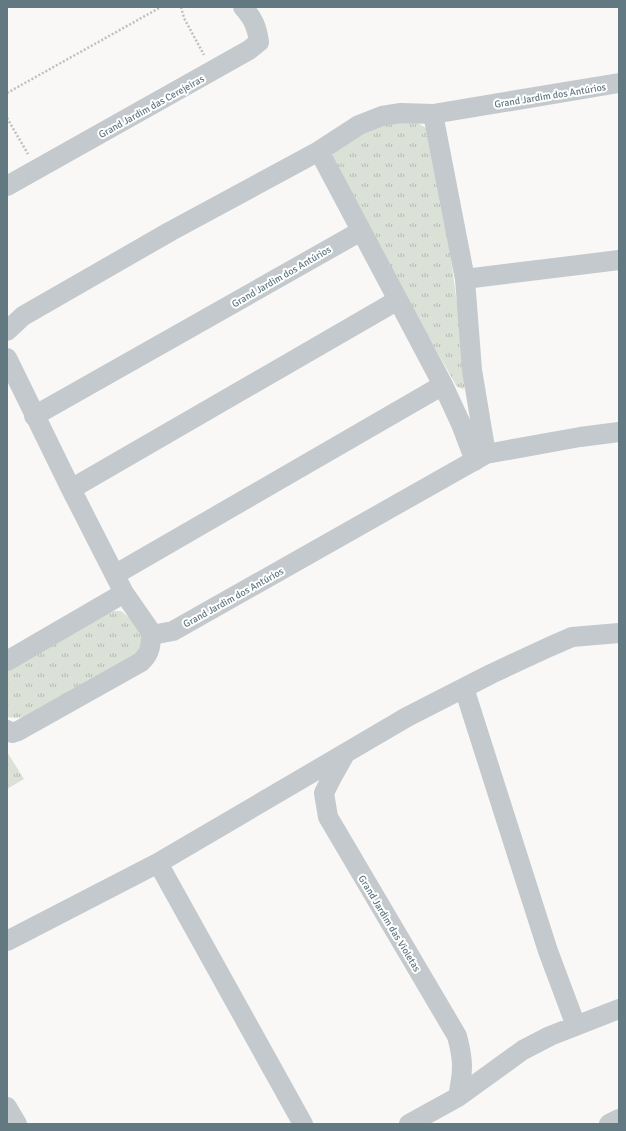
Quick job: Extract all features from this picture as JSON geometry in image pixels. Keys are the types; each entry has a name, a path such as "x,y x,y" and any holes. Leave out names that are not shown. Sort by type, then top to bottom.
{"street":[{"name":"Grand Jardim das Cerejeiras","path":"7,186 249,50 258,42 257,29 250,14 243,7"},
{"name":"Grand Jardim dos Antúrios","path":"7,331 23,316 172,231 319,151 358,125 382,116 401,113 433,114 619,83"},
{"path":"433,114 465,279 480,457"},
{"path":"319,151 398,300 461,424 480,457"},
{"name":"Grand Jardim dos Antúrios","path":"34,416 361,231"},
{"path":"465,279 619,260"},
{"path":"71,489 398,300"},
{"path":"7,358 34,416 116,574 124,593 151,632 148,656 141,662 18,731 12,733 7,730"},
{"path":"116,574 442,386"},
{"name":"Grand Jardim dos Antúrios","path":"151,632 157,634 172,631 480,457 580,437 619,432"},
{"path":"7,661 124,593"},
{"path":"7,941 158,862 407,717 464,688 549,646 572,637 619,633"},
{"path":"464,688 548,951 576,1026"},
{"name":"Grand Jardim das Violetas","path":"346,752 324,793 328,817 456,1036 462,1056 463,1075 458,1097"},
{"path":"158,862 303,1124"},
{"path":"409,1124 458,1097 523,1050 550,1036 619,1009"},
{"path":"7,1107 17,1124"},
{"path":"609,1124 619,1119"}],"path":[{"path":"7,93 161,7"},
{"path":"181,7 184,18 205,55 218,68"},
{"path":"7,118 37,169"}],"green space":[{"path":"413,120 426,128 435,141 468,385 463,389 457,387 333,169 333,153 380,122"},
{"path":"112,611 121,611 135,623 141,633 142,639 138,651 131,658 23,717 7,717 7,669"},
{"path":"7,752 24,779 7,789"}]}
